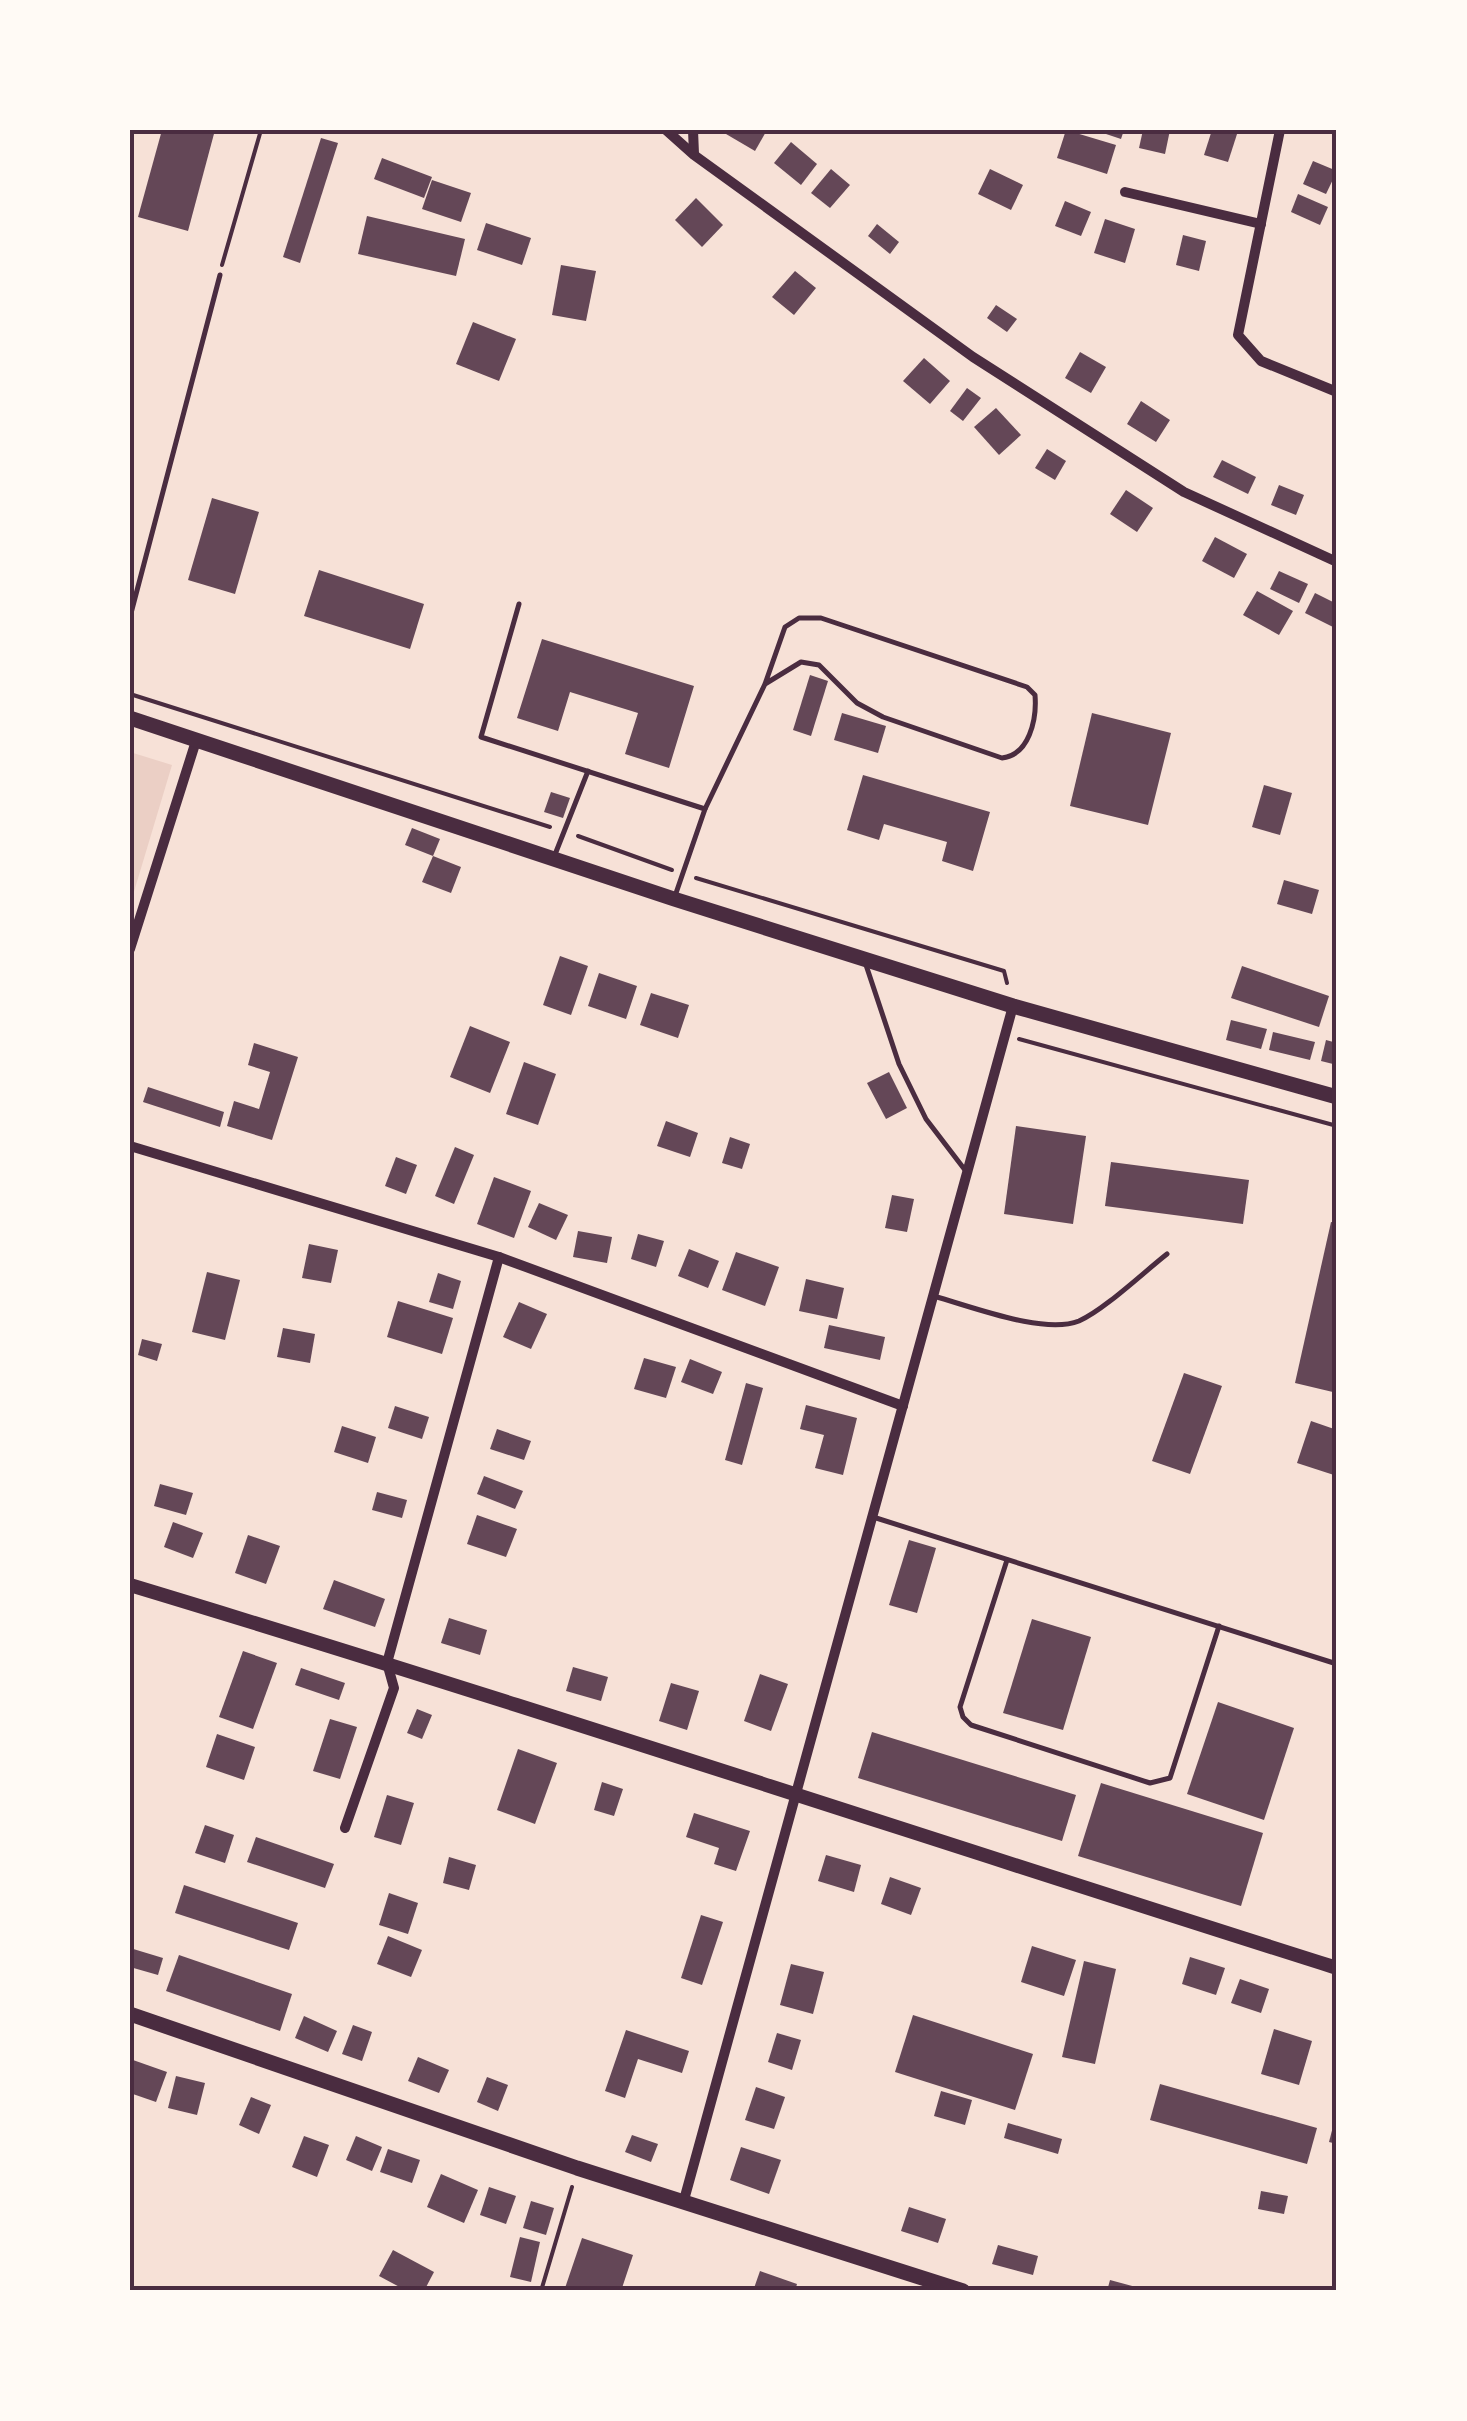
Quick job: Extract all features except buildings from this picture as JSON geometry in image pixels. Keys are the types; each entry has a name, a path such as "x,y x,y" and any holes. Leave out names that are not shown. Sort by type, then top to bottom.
{"main road":[{"path":"130,718 1013,1006 1337,1097"},
{"path":"130,2014 578,2168 963,2291"}],"street":[{"path":"666,130 973,357 1184,492 1337,562"},
{"path":"693,130 694,154"},
{"path":"1280,130 1238,335 1261,361 1337,392"},
{"path":"1125,192 1261,224"},
{"path":"130,949 196,740"},
{"path":"684,2200 1013,1006"},
{"path":"130,1146 499,1258 903,1406"},
{"path":"345,1828 394,1688 388,1663 499,1258"},
{"path":"130,1585 388,1663 1337,1968"}],"lane":[{"path":"130,618 220,275"},
{"path":"519,604 481,737 704,809"},
{"path":"674,898 704,809 765,684 785,627 799,618 820,618 1027,687 1035,695 1036,705 1024,749 1015,756 1002,758 882,717 858,703 819,665 802,662 765,684"},
{"path":"553,858 588,772"},
{"path":"864,959 900,1064 919,1105 967,1173"},
{"path":"933,1296 1040,1324 1066,1325 1084,1319 1167,1254"},
{"path":"872,1517 1337,1664"},
{"path":"1007,1560 960,1707 963,1717 970,1725 1150,1783 1170,1778 1219,1626"}],"path":[{"path":"220,275 261,130"},
{"path":"130,694 565,832 682,874 1004,970 1013,1006"},
{"path":"1005,1035 1337,1126"},
{"path":"541,2291 578,2168"}],"shaded area":[{"path":"130,752 172,765 130,905"}]}
